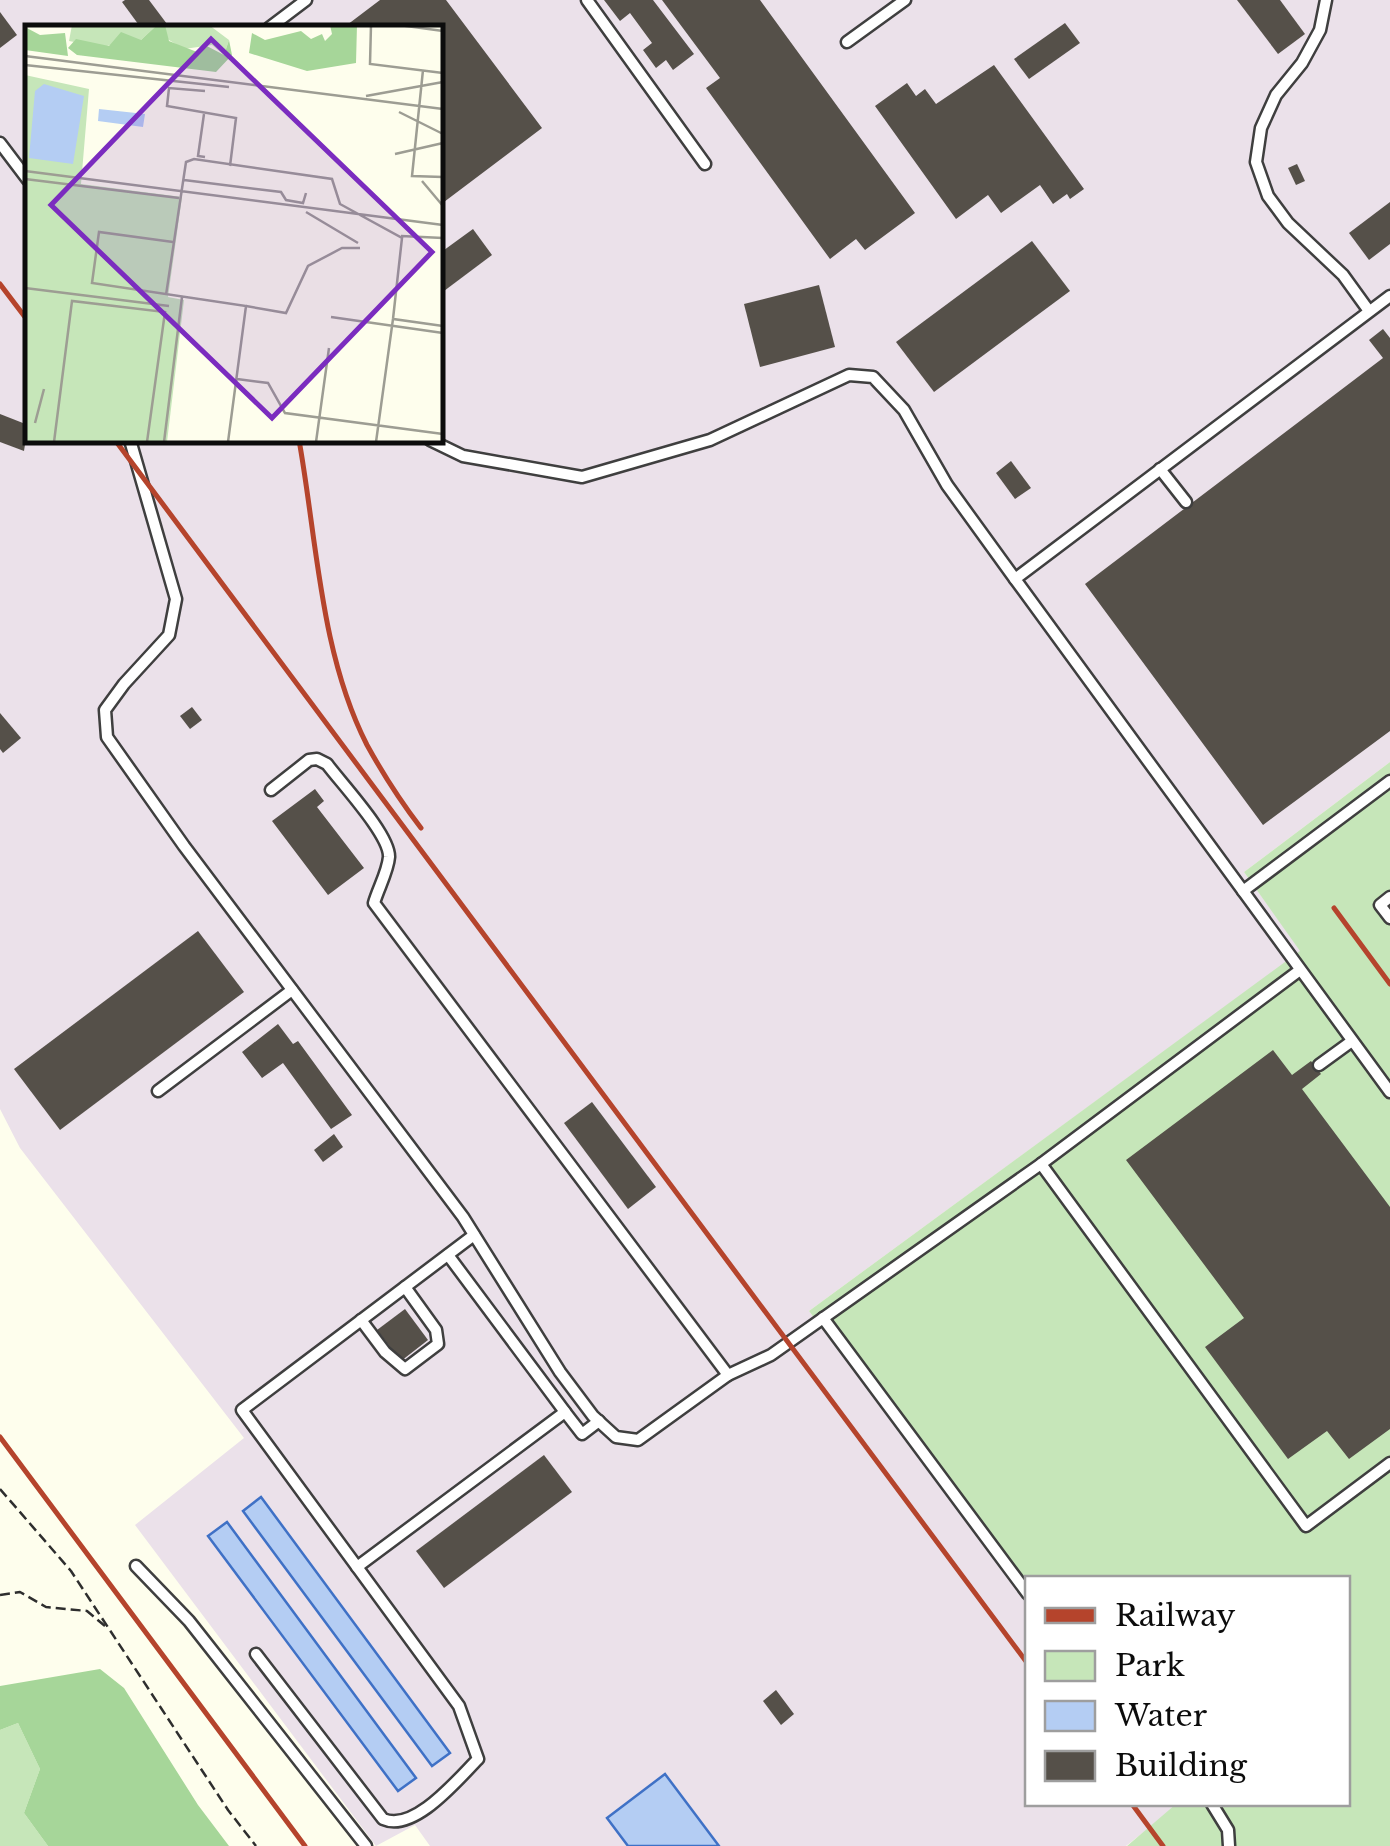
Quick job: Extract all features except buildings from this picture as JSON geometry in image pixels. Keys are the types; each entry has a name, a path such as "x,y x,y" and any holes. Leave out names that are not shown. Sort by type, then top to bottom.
{"lane":[{"path":"273,25 306,0"},
{"path":"587,0 705,164"},
{"path":"847,42 906,0"},
{"path":"1326,0 1320,30 1302,63 1276,95 1261,128 1256,162 1268,196 1288,223 1343,275 1369,311"},
{"path":"0,143 25,176"},
{"path":"1015,579 1390,296"},
{"path":"434,442 463,456 582,477 710,440 849,375 873,377 904,410 947,484 1390,1092"},
{"path":"131,442 176,599 169,635 105,710 106,736 474,1235 560,1372 616,1437 638,1440 728,1375 772,1356 1041,1164 1300,970"},
{"path":"1160,469 1186,502"},
{"path":"271,790 310,760 327,764 388,850 389,859 374,903 728,1375"},
{"path":"1243,891 1390,781"},
{"path":"1390,897 1380,905 1390,918"},
{"path":"158,1092 292,990"},
{"path":"1319,1065 1352,1041"},
{"path":"1041,1164 1306,1526 1390,1464"},
{"path":"256,1654 383,1819 402,1821 434,1802 478,1758 466,1719 242,1410 474,1235"},
{"path":"448,1255 582,1434 599,1421"},
{"path":"361,1320 385,1352 405,1368 438,1344 436,1330 405,1287"},
{"path":"823,1318 1025,1590"},
{"path":"357,1567 565,1412"},
{"path":"136,1566 190,1621 366,1846"},
{"path":"1213,1806 1228,1830 1229,1846"}],"path":[{"path":"0,1489 71,1572 228,1810 256,1846"},
{"path":"0,1595 20,1592 46,1607 87,1611 110,1630"}],"shaded area":[{"path":"0,0 1390,0 1390,762 1244,872 1301,951 809,1311 1025,1601 1025,1806 1177,1806 1126,1846 430,1846 415,1825 376,1846 135,1525 244,1438 20,1148 0,1109"}],"green space":[{"path":"1390,762 1390,1846 1127,1846 1174,1806 1350,1806 1350,1576 1025,1576 1025,1601 809,1311 1300,951 1244,872"},
{"path":"100,1669 124,1688 198,1805 229,1846 48,1846 24,1813 40,1769 18,1723 0,1730 0,1686"},
{"path":"18,1723 40,1769 24,1813 48,1846 0,1846 0,1730"}],"water":[{"path":"261,1497 450,1753 432,1766 243,1511"},
{"path":"227,1522 416,1778 398,1791 208,1536"},
{"path":"665,1774 719,1846 628,1846 607,1818"}],"railway":[{"path":"0,284 25,317"},
{"path":"116,442 1025,1660"},
{"path":"299,442 322,596 339,673 367,745 421,828"},
{"path":"1334,908 1390,984"},
{"path":"0,1437 305,1846"},
{"path":"1133,1806 1163,1846"}]}
